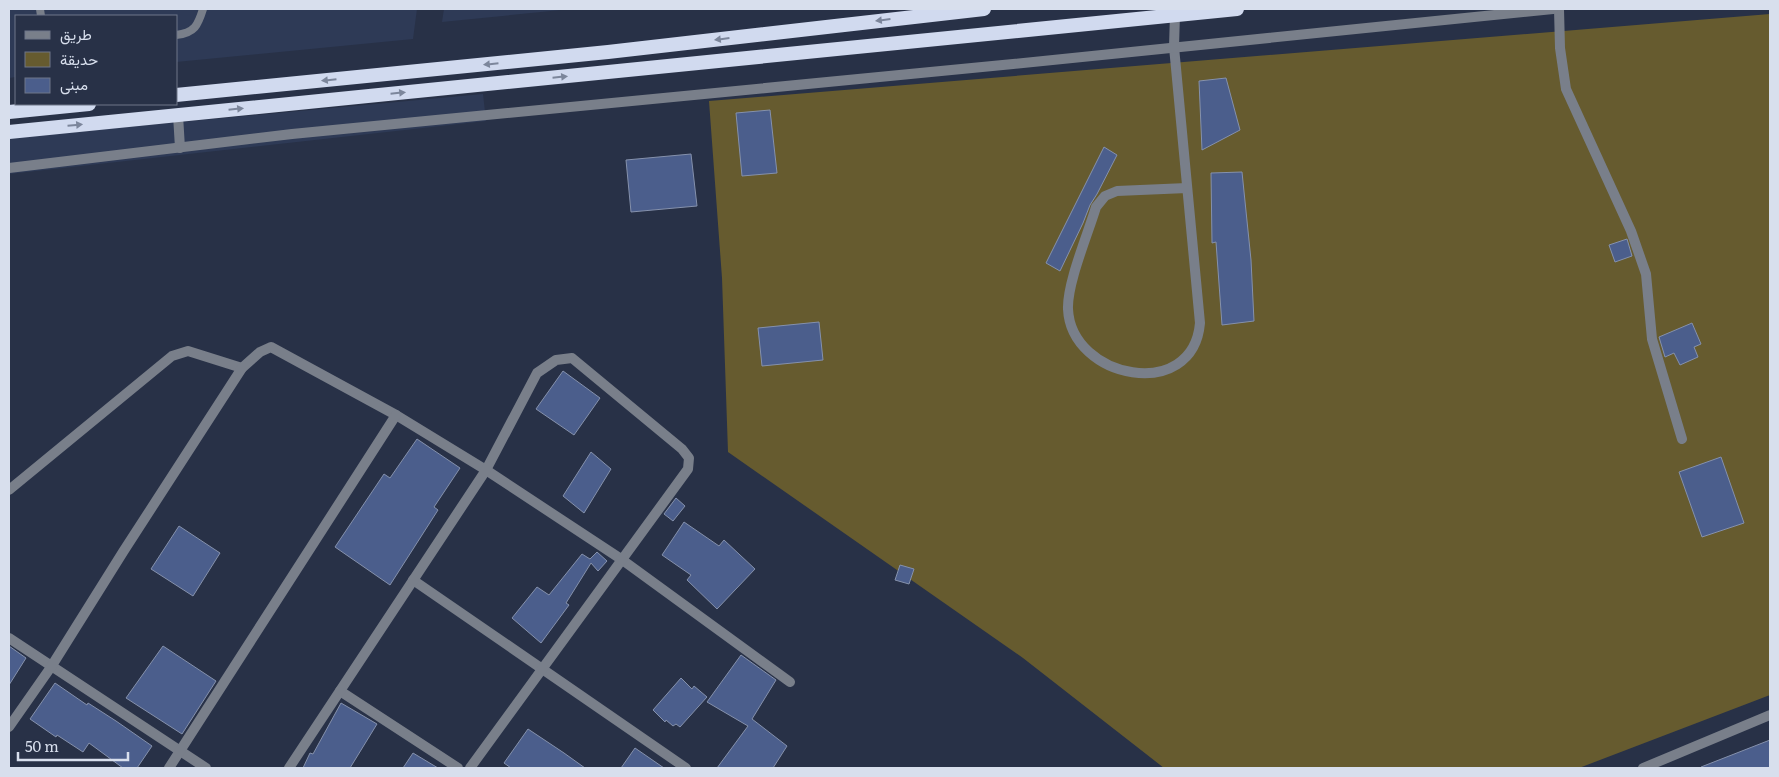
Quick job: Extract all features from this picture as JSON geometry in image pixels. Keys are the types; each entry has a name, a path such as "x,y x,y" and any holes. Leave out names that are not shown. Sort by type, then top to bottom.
{"highway":[{"path":"178,95 608,52 984,9"},
{"path":"9,132 1237,9"},
{"path":"9,112 70,105"}],"street":[{"path":"9,168 292,134 994,66 1174,46 1553,9"},
{"path":"1559,9 1560,48 1566,89 1631,231 1646,274 1652,339 1682,439"},
{"path":"1175,14 1174,46 1200,323 1196,342 1186,358 1170,369 1161,372 1127,370 1094,358 1079,342 1070,321 1068,310 1070,288 1096,207 1105,196 1117,190 1187,188"},
{"path":"178,115 180,148"},
{"path":"9,727 51,666 242,368 260,352 271,347 396,415 486,470 621,560 790,682"},
{"path":"9,490 172,356 188,351 242,368"},
{"path":"289,768 486,470 537,373 556,360 572,358 682,449 689,458 688,469 470,768"},
{"path":"169,768 396,415"},
{"path":"413,580 686,768"},
{"path":"9,638 206,768"},
{"path":"340,691 458,768"},
{"path":"1643,768 1665,764 1770,715"}],"lane":[{"path":"178,35 186,34 197,26 203,9"},
{"path":"50,106 52,127"}],"shaded area":[{"path":"9,9 417,9 413,39 178,62 178,15 15,15 15,77 9,78"},
{"path":"444,9 571,9 442,22"},
{"path":"483,94 486,121 9,174 9,138"}],"green space":[{"path":"1770,14 1770,695 1579,768 1164,768 1023,658 728,452 722,278 709,101"}],"building":[{"path":"1226,78 1240,130 1202,150 1199,81"},
{"path":"770,110 777,173 742,176 736,113"},
{"path":"1104,147 1117,155 1090,205 1060,271 1046,263"},
{"path":"691,154 697,206 631,212 626,160"},
{"path":"1242,172 1251,260 1254,321 1222,325 1216,242 1212,243 1211,173"},
{"path":"1627,239 1632,256 1615,262 1609,245"},
{"path":"819,322 823,360 762,366 758,328"},
{"path":"1692,323 1701,344 1694,347 1698,357 1680,365 1674,353 1665,357 1659,337"},
{"path":"563,371 600,398 574,435 536,409"},
{"path":"417,439 460,468 434,507 438,510 390,585 335,547 384,474 390,478"},
{"path":"591,452 611,469 584,513 563,496"},
{"path":"1721,457 1744,523 1702,537 1679,472"},
{"path":"676,498 685,506 673,521 664,514"},
{"path":"684,522 719,546 724,540 755,569 717,609 687,580 691,575 662,555"},
{"path":"179,526 220,553 193,596 151,569"},
{"path":"597,552 607,561 598,571 591,563 566,603 569,605 541,643 512,618 537,587 549,595 582,554 590,559"},
{"path":"900,565 914,569 909,584 895,580"},
{"path":"9,646 26,658 9,685"},
{"path":"163,646 216,681 182,734 126,698"},
{"path":"741,655 776,680 752,719 787,746 773,768 717,768 748,726 707,702"},
{"path":"681,678 692,689 694,686 707,697 680,727 676,724 673,726 666,720 665,722 653,710"},
{"path":"55,683 152,746 137,768 123,768 89,743 83,752 57,735 56,737 30,719"},
{"path":"341,703 377,724 350,768 303,768 310,753 313,754"},
{"path":"528,729 585,768 511,768 504,763"},
{"path":"1770,740 1770,768 1701,768 1701,767"},
{"path":"635,748 664,768 621,768"},
{"path":"413,753 438,768 403,768"}]}
